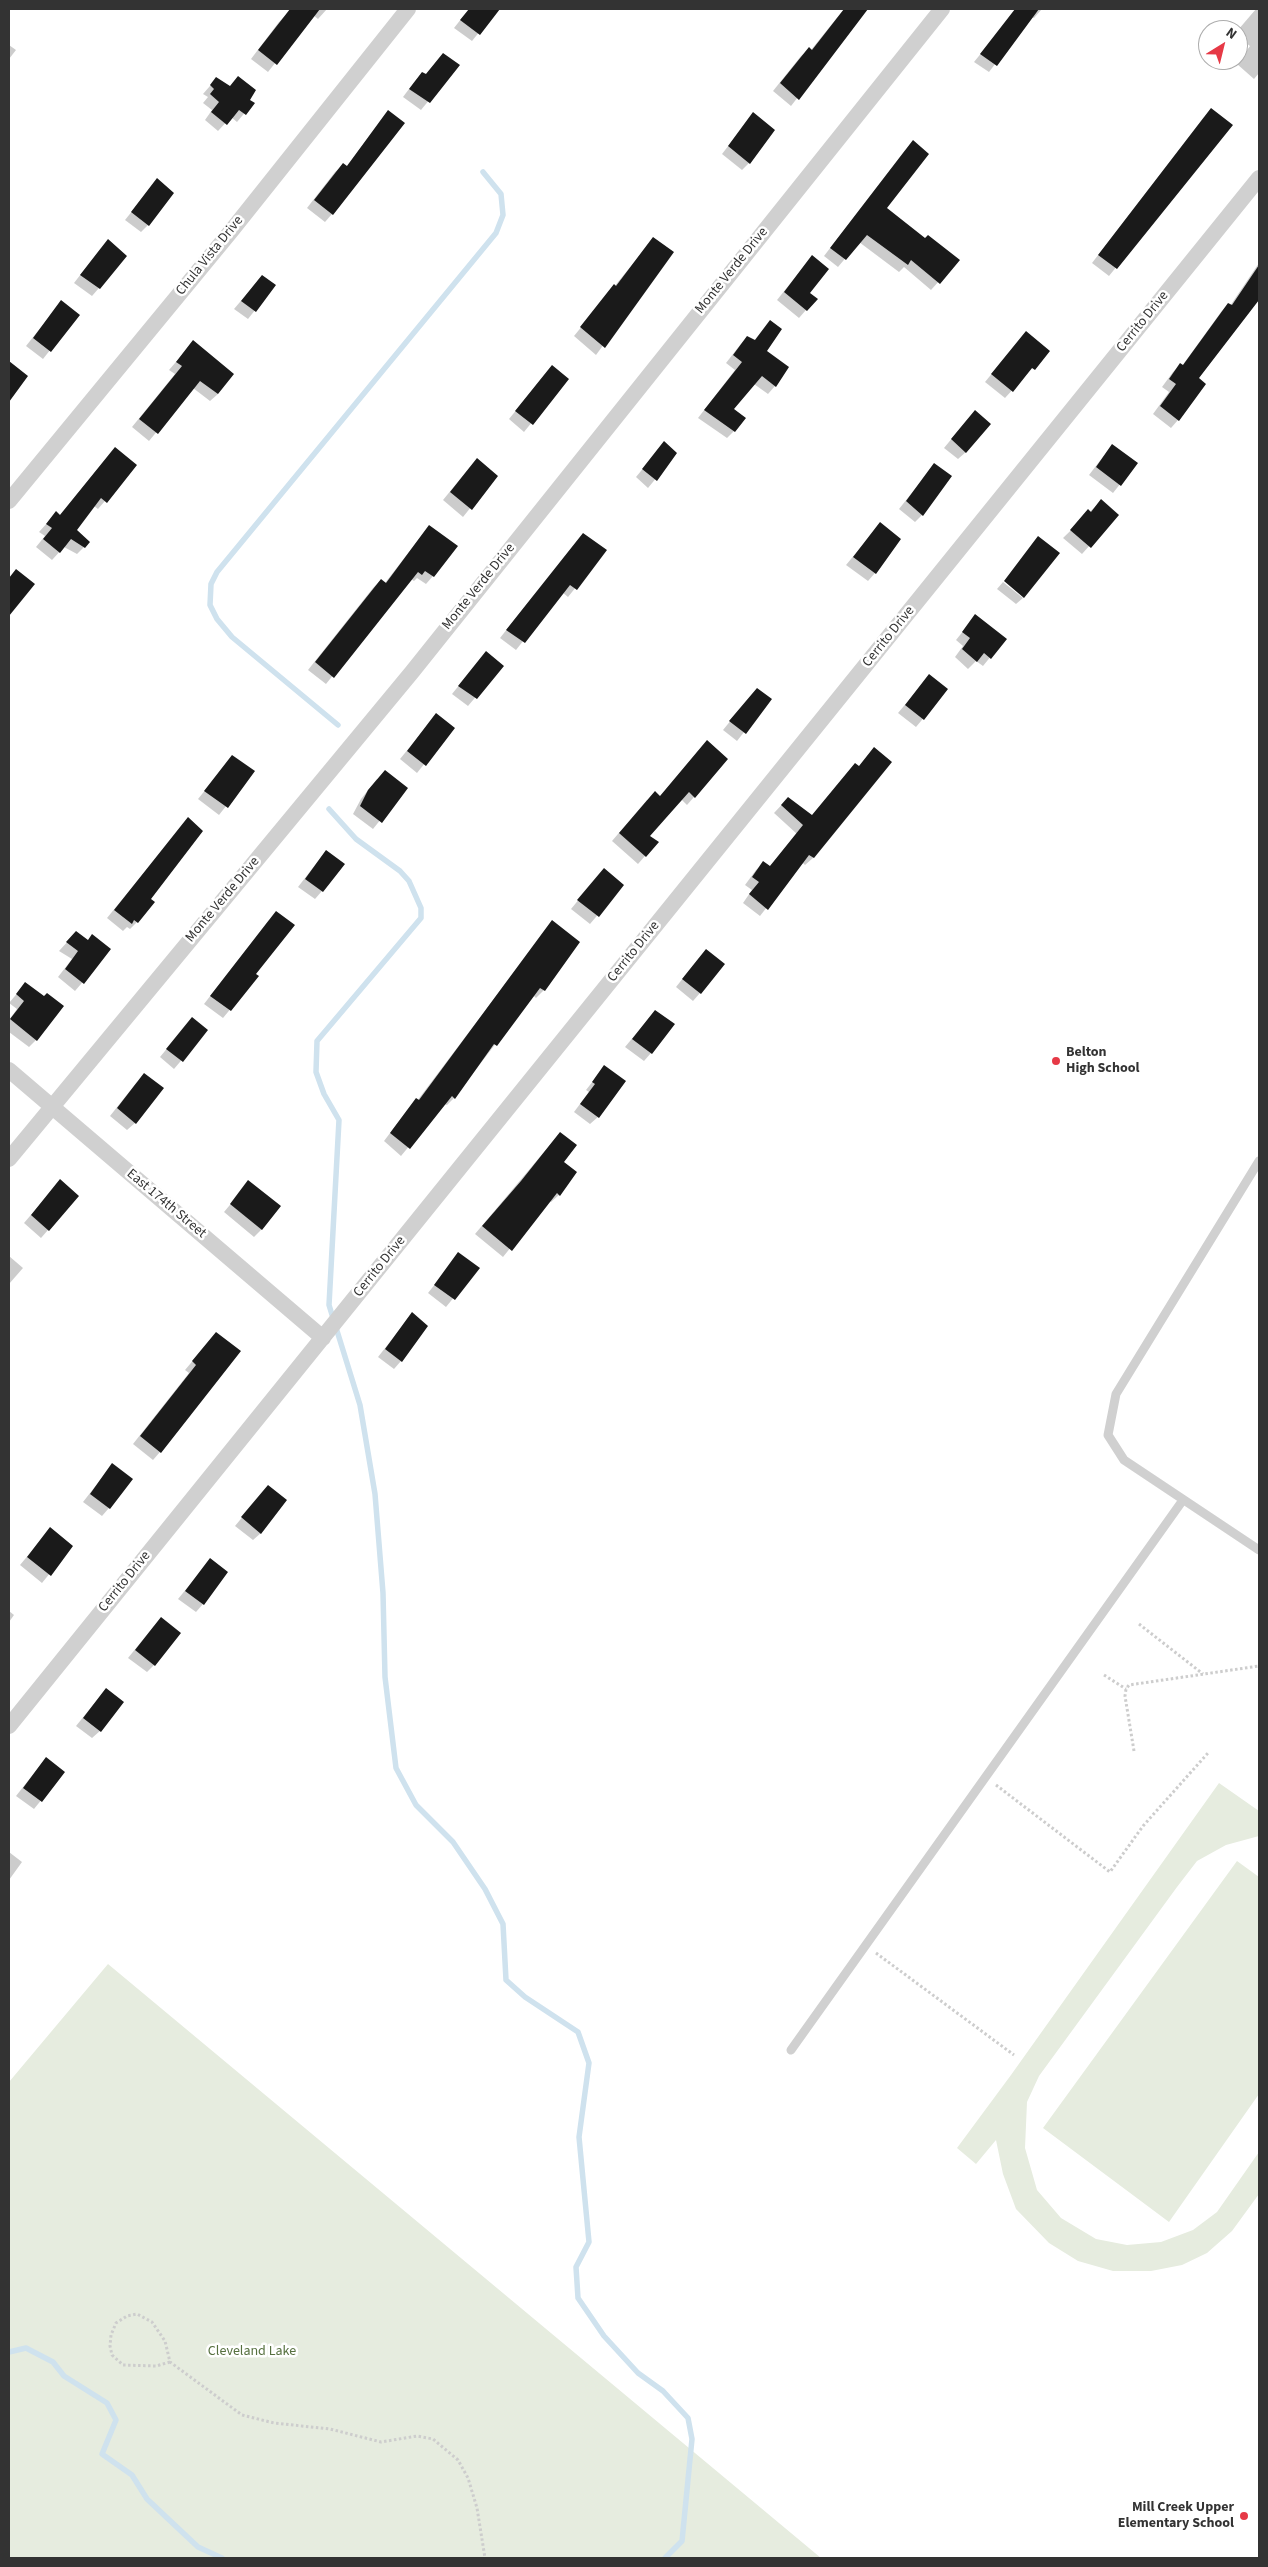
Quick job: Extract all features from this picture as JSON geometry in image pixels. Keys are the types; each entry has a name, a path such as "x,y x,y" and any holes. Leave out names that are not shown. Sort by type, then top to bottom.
{"street":[{"name":"Chula Vista Drive","path":"9,501 232,230 408,9"},
{"name":"Monte Verde Drive","path":"9,1159 412,672 942,9"},
{"name":"Cerrito Drive","path":"9,1726 1259,178"},
{"name":"East 174th Street","path":"9,1070 323,1338"}],"lane":[{"path":"1259,1161 1116,1394 1108,1435 1124,1460 1259,1550"},
{"path":"791,2050 1183,1500"}],"path":[{"path":"1139,1624 1204,1674"},
{"path":"1126,1689 1129,1685 1259,1666"},
{"path":"1104,1675 1126,1689"},
{"path":"1126,1689 1134,1750"},
{"path":"985,1777 1110,1872 1143,1826 1208,1753"},
{"path":"865,1946 1014,2056"},
{"path":"170,2362 156,2366 123,2365 112,2355 110,2346 116,2323 127,2316 137,2314 152,2322 165,2341 170,2362 242,2415 274,2423 330,2430 381,2442 417,2436 433,2440 458,2460 468,2478 477,2508 485,2558"}],"green space":[{"path":"1219,1783 1259,1811 1259,1836 1226,1845 1197,1861 1177,1887 1039,2076 1027,2102 1025,2148 1037,2190 1061,2218 1096,2239 1127,2245 1161,2242 1193,2230 1217,2212 1259,2152 1259,2194 1232,2231 1207,2253 1182,2265 1151,2271 1113,2271 1078,2261 1049,2243 1016,2209 1003,2174 996,2140 976,2164 957,2148"},
{"path":"1237,1861 1259,1877 1259,2094 1169,2222 1043,2128"},
{"name":"Cleveland Lake","path":"108,1964 821,2558 9,2558 9,2082"}],"building":[{"path":"290,9 320,9 277,65 258,50"},
{"path":"469,9 500,9 480,35 460,20"},
{"path":"844,9 868,9 799,100 780,83 809,47 812,50"},
{"path":"1015,9 1039,9 997,66 980,54"},
{"path":"443,53 460,65 430,103 409,89 422,72 426,74"},
{"path":"238,76 256,90 250,100 255,103 246,115 239,110 227,125 211,112 219,102 210,94 214,89 210,85 216,77 230,86"},
{"path":"1211,108 1233,125 1117,269 1098,255"},
{"path":"388,110 405,123 333,215 314,200 343,163 347,166"},
{"path":"753,112 775,130 750,164 728,146"},
{"path":"913,140 929,154 887,208 925,238 928,235 960,260 940,284 911,260 908,265 867,235 846,260 830,248"},
{"path":"157,178 174,193 149,226 131,212"},
{"path":"653,237 674,252 605,348 580,327 614,284 616,286"},
{"path":"108,239 127,256 100,289 80,275"},
{"path":"812,255 829,269 810,293 818,299 807,311 784,292"},
{"path":"1259,265 1259,300 1199,378 1206,384 1179,421 1160,406 1176,384 1169,379 1180,363 1183,365 1228,303 1232,305"},
{"path":"262,275 276,285 256,312 241,301"},
{"path":"61,300 80,315 51,352 33,338"},
{"path":"770,320 782,329 767,351 789,367 776,387 762,376 734,409 746,418 735,432 704,410 742,362 733,355 747,336 755,340"},
{"path":"1026,331 1050,351 1035,370 1032,368 1013,392 991,374"},
{"path":"193,340 234,374 218,394 200,381 158,434 139,419 182,366 176,362"},
{"path":"9,361 28,376 9,402"},
{"path":"552,365 569,379 533,425 515,411"},
{"path":"975,410 991,424 966,453 951,439"},
{"path":"664,441 677,453 657,481 642,469"},
{"path":"1112,444 1138,463 1121,486 1096,467"},
{"path":"115,447 137,465 107,503 101,498 77,530 90,542 85,548 71,539 60,553 43,539 52,528 46,524 56,511 60,515"},
{"path":"477,458 498,476 472,510 450,492"},
{"path":"934,463 952,476 923,516 906,501"},
{"path":"1101,499 1119,515 1091,548 1070,530 1088,509 1091,512"},
{"path":"880,522 901,539 876,574 853,557"},
{"path":"429,525 458,546 434,577 425,571 422,575 418,572 334,678 315,662 381,579 386,583"},
{"path":"583,533 607,550 577,590 570,585 525,643 506,630"},
{"path":"1038,536 1060,553 1024,598 1004,581"},
{"path":"16,569 35,584 9,616 9,578"},
{"path":"975,614 1007,639 991,659 984,653 977,662 962,649 970,638 962,632"},
{"path":"486,651 504,666 477,699 458,686"},
{"path":"929,674 948,689 924,720 905,705"},
{"path":"757,688 772,699 746,734 729,721"},
{"path":"436,713 455,728 426,766 407,751"},
{"path":"707,740 728,759 695,798 689,792 650,836 659,842 646,857 619,833 655,791 660,796"},
{"path":"874,747 892,762 814,858 809,855 768,910 749,894 759,882 752,877 763,861 770,866 803,825 781,805 788,797 812,815 855,763 859,766"},
{"path":"232,755 255,771 228,808 204,791"},
{"path":"385,770 408,788 382,823 360,806 368,790"},
{"path":"188,817 203,831 151,899 155,902 138,923 134,920 132,924 114,910"},
{"path":"326,850 345,864 323,892 305,879"},
{"path":"604,868 624,885 599,917 577,900"},
{"path":"276,911 295,925 256,974 259,976 231,1011 210,996"},
{"path":"552,920 580,942 545,991 540,988 497,1046 494,1044 455,1099 452,1096 410,1149 390,1133 416,1098 419,1100"},
{"path":"76,931 88,940 92,934 111,949 84,984 65,969 78,951 66,942"},
{"path":"706,949 725,964 701,994 682,979"},
{"path":"25,982 44,996 47,993 64,1006 37,1041 10,1019 24,1001 16,994"},
{"path":"655,1010 675,1024 652,1054 632,1039"},
{"path":"192,1017 208,1030 183,1062 166,1049"},
{"path":"604,1065 626,1081 599,1118 580,1104 595,1084 592,1082"},
{"path":"144,1073 164,1088 136,1124 117,1108"},
{"path":"560,1132 577,1145 564,1162 577,1172 560,1196 557,1193 512,1251 482,1226"},
{"path":"60,1179 79,1196 49,1231 31,1215"},
{"path":"248,1180 281,1206 262,1230 230,1204"},
{"path":"458,1252 480,1268 455,1300 434,1285"},
{"path":"412,1312 428,1326 402,1362 385,1349"},
{"path":"216,1332 241,1351 161,1453 140,1436 196,1365 192,1361"},
{"path":"112,1463 133,1479 110,1509 90,1494"},
{"path":"268,1485 287,1500 261,1534 241,1517"},
{"path":"50,1527 73,1546 51,1576 27,1557"},
{"path":"210,1558 228,1572 204,1605 185,1591"},
{"path":"161,1617 181,1633 155,1666 135,1650"},
{"path":"106,1688 124,1702 101,1732 83,1718"},
{"path":"46,1757 65,1772 42,1802 23,1788"}],"waterway":[{"path":"338,725 232,637 217,619 210,605 211,584 217,572 496,233 503,215 501,194 483,172"},
{"path":"329,809 356,839 400,871 409,881 421,908 421,918 317,1041 316,1072 324,1094 339,1120 329,1305 360,1405 375,1494 383,1593 385,1677 396,1768 416,1805 453,1842 485,1889 503,1924 506,1980 525,1997 578,2032 589,2063 579,2137 589,2242 576,2267 578,2298 604,2336 638,2373 663,2391 688,2418 692,2439 682,2541 665,2558"},
{"path":"9,2352 26,2348 53,2362 64,2376 107,2403 116,2420 102,2454 132,2475 147,2499 198,2547 222,2558"}],"place":[{"name":"Belton High School","path":"1056,1061"},
{"name":"Mill Creek Upper Elementary School","path":"1244,2516"}]}
